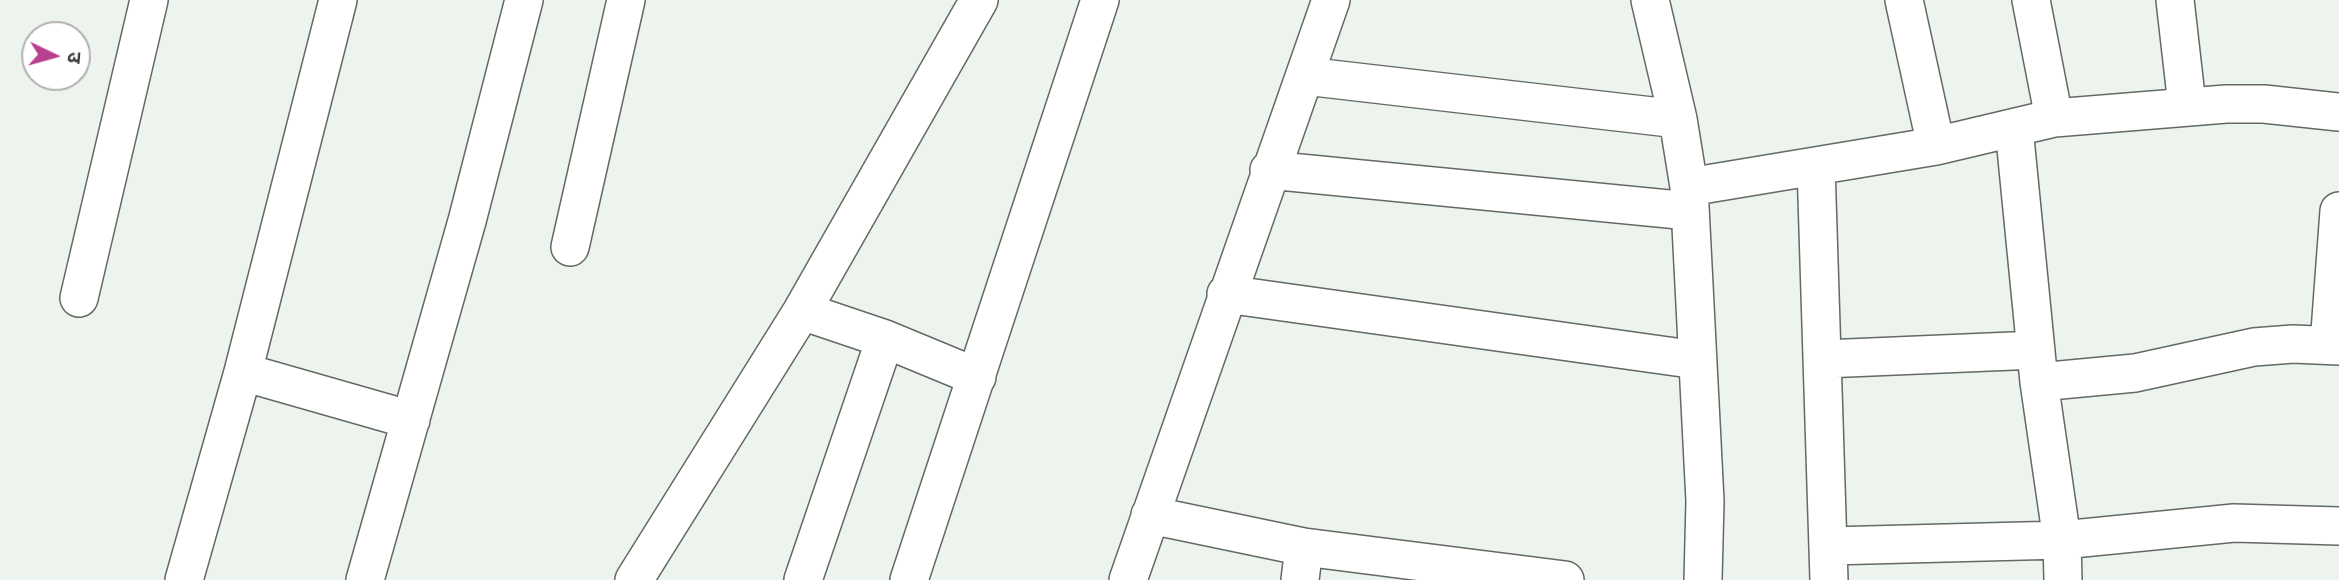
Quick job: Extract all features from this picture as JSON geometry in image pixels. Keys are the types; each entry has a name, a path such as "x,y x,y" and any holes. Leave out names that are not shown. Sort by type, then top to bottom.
{"street":[{"path":"79,298 149,0"},
{"path":"184,580 243,372 338,0"},
{"path":"365,580 524,0"},
{"path":"570,247 626,0"},
{"path":"634,580 802,311 979,0"},
{"path":"909,580 1100,0"},
{"path":"1128,580 1269,170 1331,0"},
{"path":"1650,0 1678,119 1689,199 1705,502 1703,580"},
{"path":"1904,0 1936,146"},
{"path":"2031,0 2054,118"},
{"path":"2175,0 2187,105"},
{"path":"1305,76 1678,119"},
{"path":"1269,170 1689,199 1816,166 1936,146 2054,118 2187,105 2264,104 2339,112"},
{"path":"2014,128 2038,366 2062,540 2063,580"},
{"path":"1816,166 1829,563 2234,523 2339,526"},
{"path":"1824,359 2038,366 2135,373 2255,347 2293,344 2334,346 2339,211"},
{"path":"1226,294 1697,360"},
{"path":"802,311 885,339 978,377"},
{"path":"803,580 885,339"},
{"path":"243,372 411,420"},
{"path":"1150,515 1302,563 1565,580"}]}
